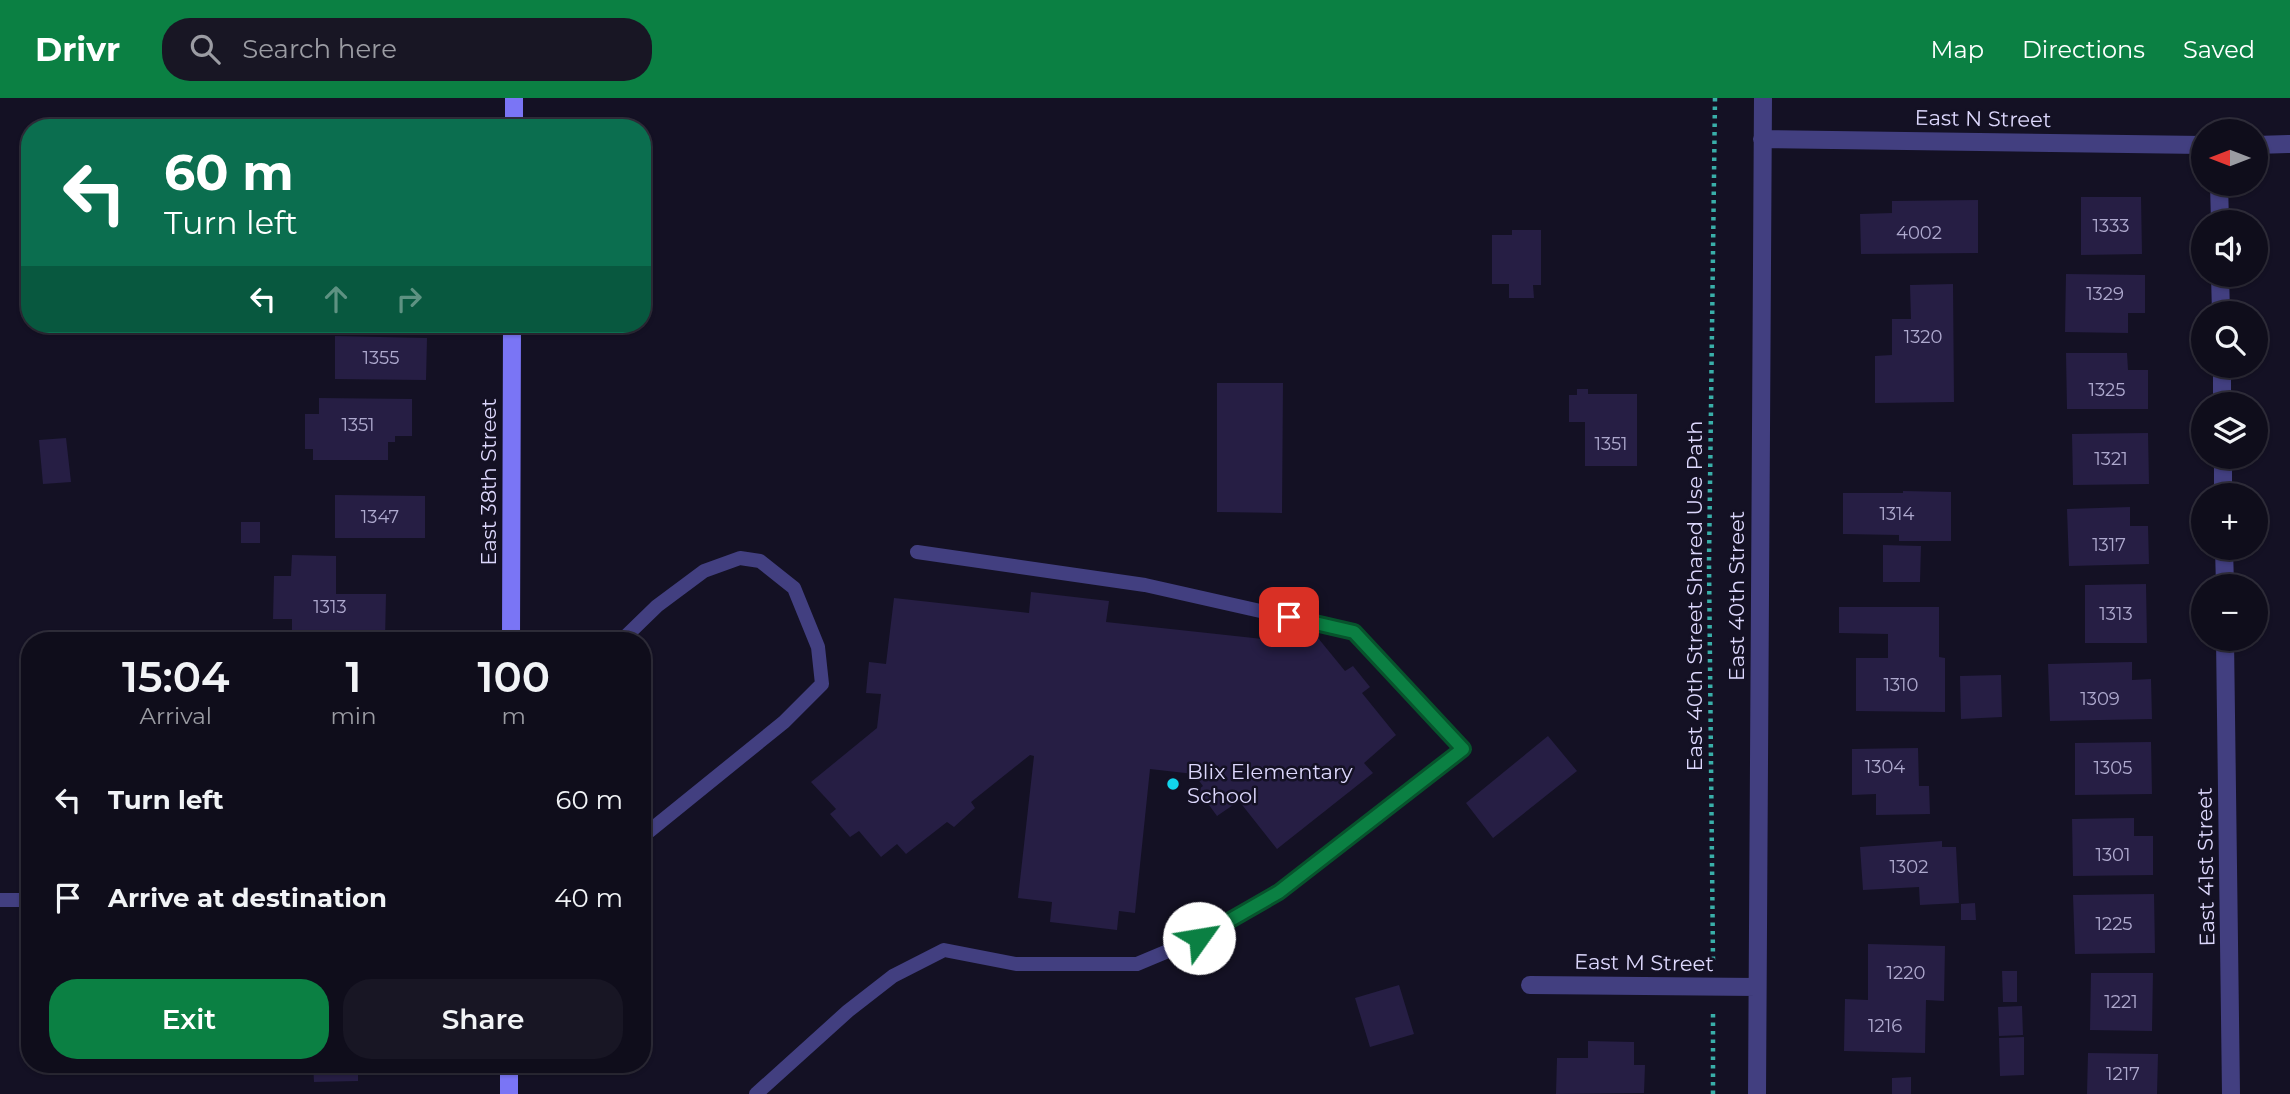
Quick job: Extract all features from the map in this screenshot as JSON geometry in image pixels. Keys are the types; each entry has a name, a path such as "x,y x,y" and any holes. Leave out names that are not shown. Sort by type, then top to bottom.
{"main road":[{"path":"514,98 514,119"},
{"name":"East 38th Street","path":"511,632 512,333"},
{"path":"509,1073 509,1094"}],"street":[{"name":"East 40th Street","path":"1757,1094 1763,98"},
{"name":"East N Street","path":"1762,139 2191,145"},
{"path":"2268,145 2290,144"},
{"name":"East 41st Street","path":"2225,651 2231,1094"},
{"name":"East M Street","path":"1530,985 1757,987"}],"lane":[{"path":"756,1094 848,1011 893,976 944,950 1016,964 1138,964 1199,938 1279,892 1463,749 1354,632 1145,585 917,552"},
{"path":"630,632 657,606 704,571 740,558 760,561 794,588 818,647 822,684 785,722 651,830"},
{"path":"0,900 21,900"}],"path":[{"name":"East 40th Street Shared Use Path","path":"1713,1094 1709,551 1715,98"}],"building":[{"path":"2081,197 2141,197 2142,254 2081,255"},
{"path":"1978,200 1978,253 1861,254 1860,214 1892,213 1892,201"},
{"path":"1512,230 1541,230 1541,285 1533,285 1534,298 1509,298 1509,284 1492,284 1492,235 1512,235"},
{"path":"2066,274 2145,275 2145,313 2128,313 2128,333 2065,332"},
{"path":"1953,284 1954,402 1875,403 1875,356 1892,355 1892,319 1911,319 1910,285"},
{"path":"335,336 427,338 426,380 335,379"},
{"path":"2066,353 2127,353 2128,370 2148,370 2148,409 2067,409"},
{"path":"1217,383 1283,383 1282,513 1217,512"},
{"path":"1577,389 1588,389 1588,394 1637,394 1637,466 1585,466 1585,422 1569,422 1569,395 1577,395"},
{"path":"319,398 412,399 412,436 395,436 395,442 388,442 388,460 313,460 313,449 305,449 305,414 319,414"},
{"path":"2148,433 2149,484 2073,485 2072,434"},
{"path":"66,438 71,482 43,484 39,440"},
{"path":"1951,492 1951,541 1899,541 1899,535 1843,534 1843,493"},
{"path":"335,495 425,496 425,538 335,538"},
{"path":"2130,507 2130,526 2148,526 2149,564 2069,566 2067,509"},
{"path":"241,522 260,522 260,543 241,543"},
{"path":"1883,545 1921,546 1920,582 1883,582"},
{"path":"292,555 336,556 336,594 386,594 385,632 292,632 292,619 273,619 274,576 291,576"},
{"path":"2146,584 2147,643 2085,643 2085,585"},
{"path":"1031,592 1109,601 1106,622 1309,644 1318,638 1345,671 1353,666 1370,687 1362,693 1396,735 1364,763 1373,773 1277,849 1239,801 1217,816 1198,790 1203,786 1194,774 1150,769 1135,913 1119,911 1117,930 1050,922 1052,902 1018,898 1034,756 1030,755 971,802 975,808 954,827 947,822 906,854 897,844 881,857 859,831 850,837 830,814 836,809 811,782 877,728 881,694 866,693 869,662 886,664 894,598 1029,613"},
{"path":"1839,607 1939,607 1939,657 1945,658 1945,712 1856,711 1856,658 1888,658 1888,634 1839,633"},
{"path":"2132,662 2132,680 2151,679 2152,719 2050,721 2048,664"},
{"path":"2001,675 2002,717 1961,719 1960,676"},
{"path":"1548,736 1577,771 1493,838 1466,803"},
{"path":"2151,742 2152,794 2075,795 2075,743"},
{"path":"1918,748 1919,786 1929,786 1930,814 1876,815 1876,794 1852,795 1852,749"},
{"path":"2134,818 2134,836 2153,836 2153,875 2073,876 2072,819"},
{"path":"1942,841 1942,847 1956,847 1959,903 1920,905 1919,887 1863,890 1860,847"},
{"path":"2154,894 2155,953 2075,954 2073,895"},
{"path":"1975,903 1976,920 1961,920 1961,904"},
{"path":"1868,944 1945,946 1944,1001 1926,1000 1925,1053 1844,1051 1845,999 1868,1000"},
{"path":"2002,971 2017,971 2017,1002 2003,1002"},
{"path":"2091,973 2153,973 2152,1031 2090,1030"},
{"path":"1399,985 1414,1034 1370,1047 1355,998"},
{"path":"2022,1006 2023,1035 1999,1036 1998,1007"},
{"path":"2024,1037 2024,1075 2000,1076 1999,1038"},
{"path":"1588,1041 1634,1042 1634,1065 1645,1065 1644,1093 1556,1094 1557,1058 1588,1058"},
{"path":"2088,1053 2158,1054 2157,1094 2087,1094"},
{"path":"314,1073 358,1073 358,1081 314,1082"},
{"path":"1911,1077 1911,1094 1892,1094 1892,1078"}],"place":[{"name":"Blix Elementary School","path":"1173,784"}],"route":[{"path":"1199,938 1279,892 1463,749 1354,632 1289,617"}]}
